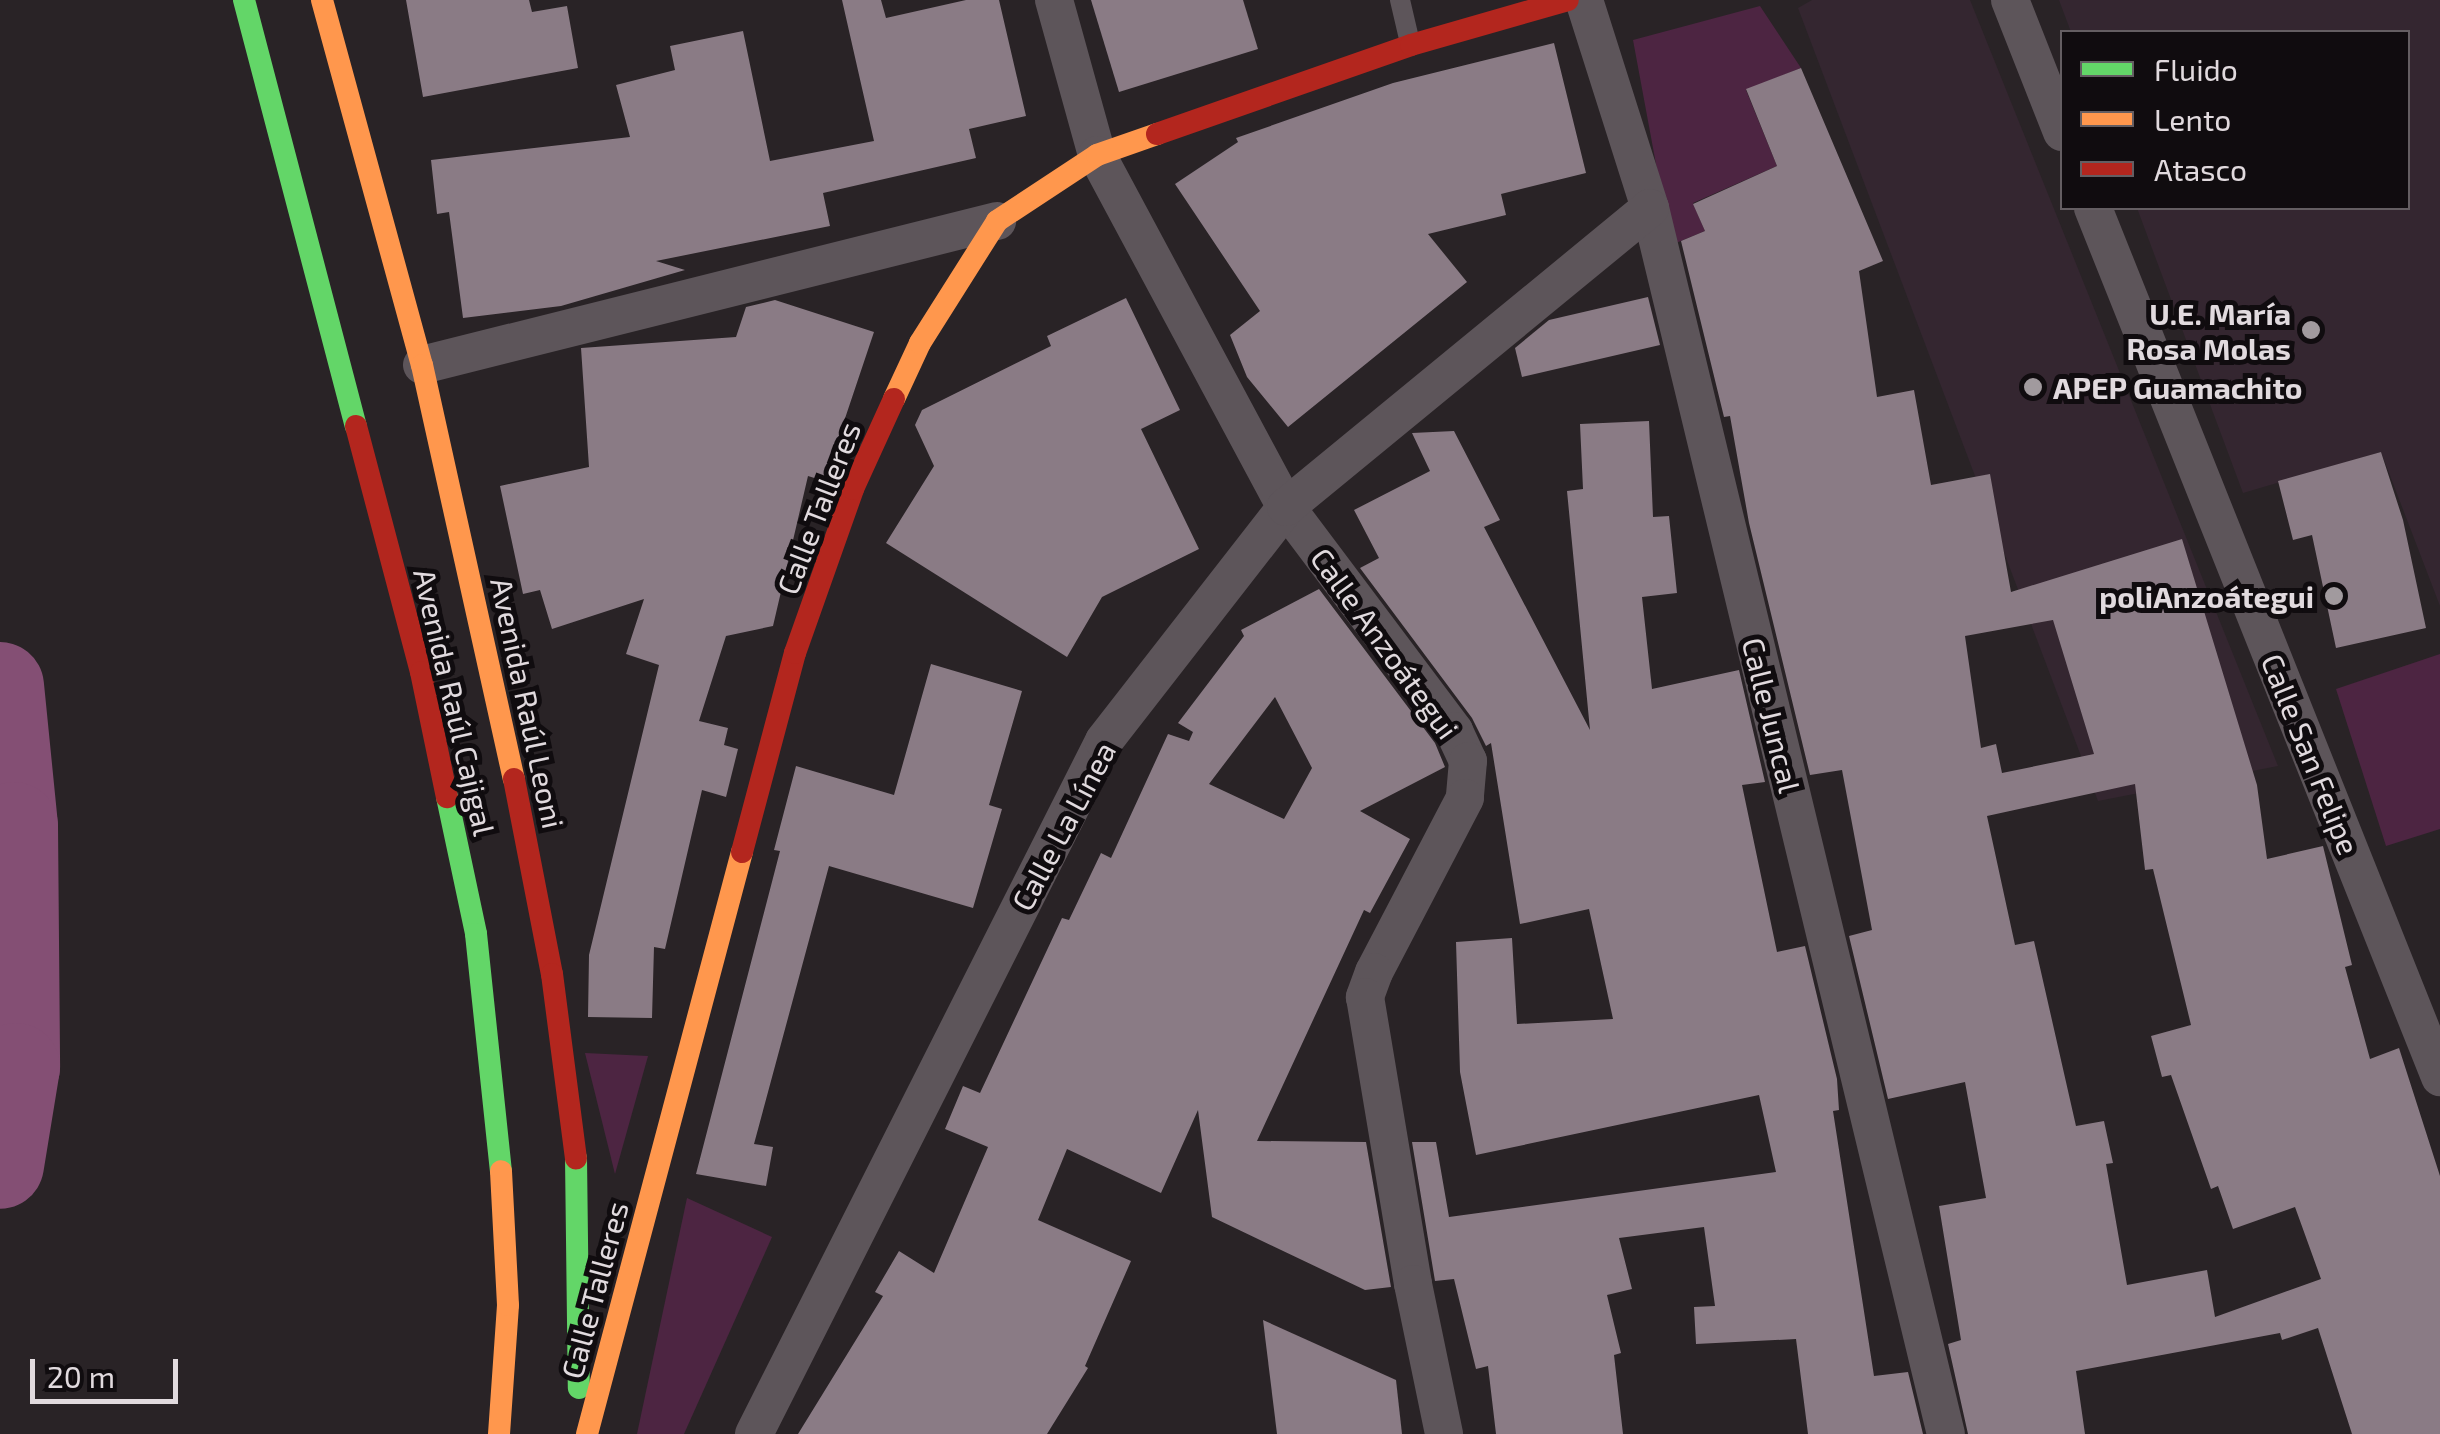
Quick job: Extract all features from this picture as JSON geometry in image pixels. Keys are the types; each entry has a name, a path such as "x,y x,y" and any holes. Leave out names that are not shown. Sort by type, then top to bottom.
{"main road":[{"name":"Avenida Raúl Cajigal","path":"244,0 421,672 476,934 499,1136 508,1305 499,1434"},
{"name":"Avenida Raúl Leoni","path":"322,0 422,365 505,730 552,974 578,1176 581,1346 576,1434"},
{"name":"Calle Talleres","path":"587,1434 794,652 853,488 920,342 997,222 1097,155 1410,45 1568,0"}],"street":[{"name":"Calle Anzoátegui","path":"1054,0 1097,155 1286,508 1454,731 1468,762 1465,798 1374,972 1366,996 1414,1284 1444,1434"},
{"name":"Calle Juncal","path":"1584,0 1650,208 1946,1434"},
{"path":"2010,0 2060,127"},
{"name":"Calle La Línea","path":"754,1434 1104,742 1286,508 1650,208"},
{"name":"Calle San Felipe","path":"2094,210 2440,1077"},
{"path":"422,365 997,222"}],"lane":[{"path":"1400,0 1410,45"}],"shaded area":[{"name":"APEP Guamachito","path":"1812,0 1970,0 2278,766 2098,801 1798,8"},
{"name":"U.E. María Rosa Molas","path":"2059,0 2440,0 2440,606 2381,452 2243,493 2138,210 2410,210 2410,30 2070,30"},
{"path":"1760,6 1801,68 1746,90 1777,166 1693,203 1705,231 1671,245 1633,40"},
{"path":"2440,654 2440,829 2386,846 2336,689"},
{"path":"585,1053 648,1056 615,1174"},
{"path":"687,1198 772,1237 684,1434 637,1434"}],"building":[{"path":"406,0 529,0 532,12 567,6 578,68 423,97"},
{"path":"842,0 881,0 886,18 966,0 999,0 1026,116 969,129 976,158 823,193 830,226 656,261 685,270 561,306 463,318 449,212 437,214 431,160 630,137 616,85 675,70 670,46 743,31 770,161 874,141"},
{"path":"1091,0 1243,0 1258,49 1119,92"},
{"path":"1554,43 1586,173 1501,194 1506,215 1428,234 1467,282 1288,427 1247,377 1230,335 1260,311 1175,184 1238,142 1236,138 1393,83"},
{"path":"1801,68 1883,261 1859,271 1877,397 1914,390 1931,485 1990,474 2011,592 2182,539 2257,785 2267,859 2323,846 2352,965 2345,967 2370,1059 2399,1048 2440,1176 2440,1434 2352,1434 2318,1328 2282,1340 2280,1333 2076,1371 2085,1434 1968,1434 1948,1344 1961,1340 1939,1206 1986,1198 1965,1082 1888,1099 1849,936 1872,930 1842,770 1810,775 1749,523 1730,416 1724,417 1681,241 1705,231 1693,204 1777,166 1746,89","holes":["2053,620 2094,754 2002,773 1996,744 1981,748 1965,636","2135,784 2145,870 2153,869 2191,1025 2151,1036 2162,1077 2171,1075 2211,1189 2218,1186 2233,1229 2295,1207 2321,1279 2215,1317 2207,1270 2127,1285 2106,1164 2113,1163 2104,1121 2076,1126 2034,941 2015,945 1987,816"]},
{"path":"1648,297 1660,345 1522,377 1515,348 1549,320"},
{"path":"1126,298 1180,410 1141,429 1199,549 1102,597 1067,657 886,543 934,466 915,425 922,410 1051,346 1047,336"},
{"path":"775,300 874,332 824,481 808,476 773,626 726,636 699,721 728,728 724,745 738,749 726,797 702,790 665,949 654,947 652,1018 588,1017 589,955 659,665 626,654 644,599 552,629 540,590 523,594 500,486 589,467 581,348 736,337 746,307"},
{"path":"1649,421 1653,517 1669,516 1677,593 1642,597 1652,689 1739,670 1765,782 1742,785 1777,952 1805,946 1837,1079 1839,1110 1833,1111 1874,1376 1908,1372 1923,1434 1808,1434 1796,1339 1696,1344 1694,1307 1715,1306 1704,1227 1619,1238 1632,1289 1607,1295 1621,1353 1614,1355 1623,1434 1496,1434 1488,1366 1476,1369 1454,1279 1435,1281 1412,1142 1436,1142 1449,1217 1776,1172 1759,1095 1476,1155 1460,1072 1456,942 1512,938 1517,1024 1613,1019 1589,909 1520,924 1491,743 1486,746 1472,718 1360,568 1379,558 1354,510 1430,471 1412,433 1454,431 1500,520 1484,527 1590,730 1567,491 1583,489 1580,424"},
{"path":"2381,452 2403,520 2426,628 2336,648 2312,535 2293,540 2278,481"},
{"path":"1319,589 1435,743 1445,767 1360,811 1410,839 1370,913 1364,910 1257,1141 1366,1142 1391,1287 1365,1290 1212,1217 1198,1110 1161,1193 1067,1149 1038,1220 1131,1261 1085,1366 1088,1368 1047,1434 798,1434 883,1296 875,1292 899,1251 934,1273 988,1147 945,1129 963,1086 980,1093 1062,918 1069,920 1101,853 1111,858 1168,734 1189,741 1193,732 1178,723 1244,636 1241,630","holes":["1275,697 1312,768 1284,819 1209,784"]},
{"path":"931,664 1022,691 989,805 1002,809 973,908 829,866 754,1144 773,1147 766,1186 696,1174 780,851 774,850 796,766 894,795"},
{"path":"1263,1320 1396,1380 1402,1434 1277,1434"}],"waterway":[{"path":"0,686 14,826 16,1067 0,1165"}],"traffic: fast":[{"path":"244,0 356,426"},
{"path":"447,797 476,934 501,1171"},
{"path":"576,1158 579,1388"}],"traffic: slow":[{"path":"322,0 422,365 514,779"},
{"path":"894,399 920,343 997,221 1097,155 1157,134"},
{"path":"587,1434 742,852"},
{"path":"499,1434 508,1305 501,1171"}],"traffic: jam":[{"path":"1157,134 1411,45 1568,0"},
{"path":"742,852 795,653 853,489 894,399"},
{"path":"356,426 421,672 447,797"},
{"path":"514,779 552,974 576,1158"}],"place":[{"name":"U.E. María Rosa Molas","path":"2311,330"},
{"name":"APEP Guamachito","path":"2033,387"},
{"name":"poliAnzoátegui","path":"2334,596"}]}
